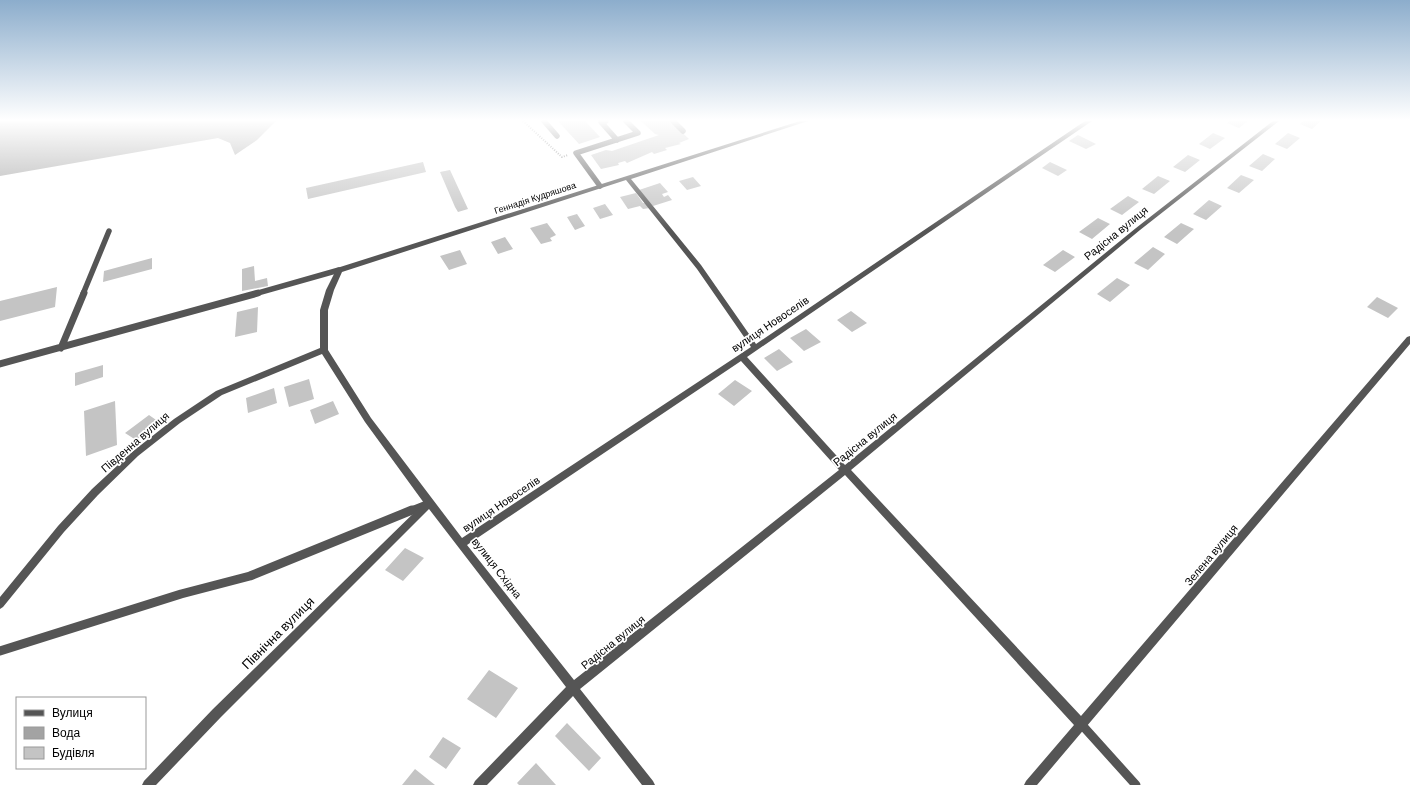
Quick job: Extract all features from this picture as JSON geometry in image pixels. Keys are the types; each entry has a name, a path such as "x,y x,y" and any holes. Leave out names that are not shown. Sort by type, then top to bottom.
{"street":[{"name":"Геннадія Кудряшова","path":"339,270 691,158"},
{"name":"вулиця Новоселів","path":"463,543 742,357 1035,158"},
{"name":"Радісна вулиця","path":"478,785 574,687 845,470 1138,230 1230,158"},
{"path":"628,178 700,267 755,348"},
{"path":"324,350 324,310 330,290 339,270"},
{"name":"Зелена вулиця","path":"1030,785 1410,339"},
{"name":"вулиця Східна","path":"324,350 368,420 430,503 463,543 649,785"},
{"name":"Південна вулиця","path":"0,604 61,529 95,492 135,454 177,421 202,403 220,393 324,350"},
{"path":"742,357 1082,725"},
{"name":"Північна вулиця","path":"148,785 217,713 430,503"}],"lane":[{"path":"579,158 600,186"},
{"path":"61,348 108,231"},
{"path":"0,364 339,270"},
{"path":"0,652 181,594 250,576 430,503"},
{"path":"1082,725 1136,785"}],"water":[{"path":"0,158 105,158 0,176"}],"building":[{"path":"593,158 639,158 627,163 625,161 618,163 619,165 601,169"},
{"path":"1185,158 1194,158 1200,160 1185,172 1173,167"},
{"path":"1259,158 1275,159 1262,171 1249,166"},
{"path":"423,162 426,172 308,199 306,188"},
{"path":"1050,162 1067,170 1058,176 1042,168"},
{"path":"450,170 468,209 458,212 455,207 440,172"},
{"path":"1241,175 1254,180 1239,193 1227,188"},
{"path":"1158,176 1170,181 1154,194 1142,189"},
{"path":"693,177 701,186 687,190 679,181"},
{"path":"660,183 668,192 662,194 664,197 668,195 672,200 653,206 639,190"},
{"path":"636,193 643,203 646,203 650,208 643,209 640,206 628,209 620,197"},
{"path":"1128,196 1139,202 1122,215 1110,209"},
{"path":"1209,200 1222,206 1206,220 1193,214"},
{"path":"605,204 613,215 600,219 593,208"},
{"path":"577,214 585,226 575,230 567,217"},
{"path":"1098,218 1110,224 1092,239 1079,232"},
{"path":"547,223 556,235 550,238 552,241 541,244 530,228"},
{"path":"1181,223 1194,229 1177,244 1164,237"},
{"path":"505,237 513,249 498,254 491,242"},
{"path":"1153,247 1165,254 1148,270 1134,263"},
{"path":"460,250 467,264 449,270 440,256"},
{"path":"1063,250 1075,257 1055,272 1043,265"},
{"path":"152,258 152,269 103,282 104,271"},
{"path":"254,266 255,281 267,278 268,286 242,291 242,269"},
{"path":"1117,278 1130,285 1110,302 1097,294"},
{"path":"57,287 55,307 0,321 0,301"},
{"path":"1377,297 1398,308 1388,318 1367,307"},
{"path":"258,307 257,332 235,337 237,312"},
{"path":"851,311 867,323 852,332 837,320"},
{"path":"806,329 821,342 804,351 790,338"},
{"path":"779,349 793,362 777,371 764,358"},
{"path":"103,365 103,377 75,386 75,373"},
{"path":"309,379 314,399 289,407 284,387"},
{"path":"735,380 752,391 734,406 718,394"},
{"path":"274,388 277,403 248,413 246,398"},
{"path":"115,401 117,445 86,456 84,411"},
{"path":"333,401 339,414 315,424 310,410"},
{"path":"149,415 159,422 136,440 125,433"},
{"path":"405,548 424,558 403,581 385,570"},
{"path":"489,670 518,688 496,718 467,699"},
{"path":"567,723 601,758 589,771 555,736"},
{"path":"443,737 461,748 446,769 429,757"},
{"path":"536,763 556,785 519,785 517,783"},
{"path":"415,769 435,785 402,785"}]}
